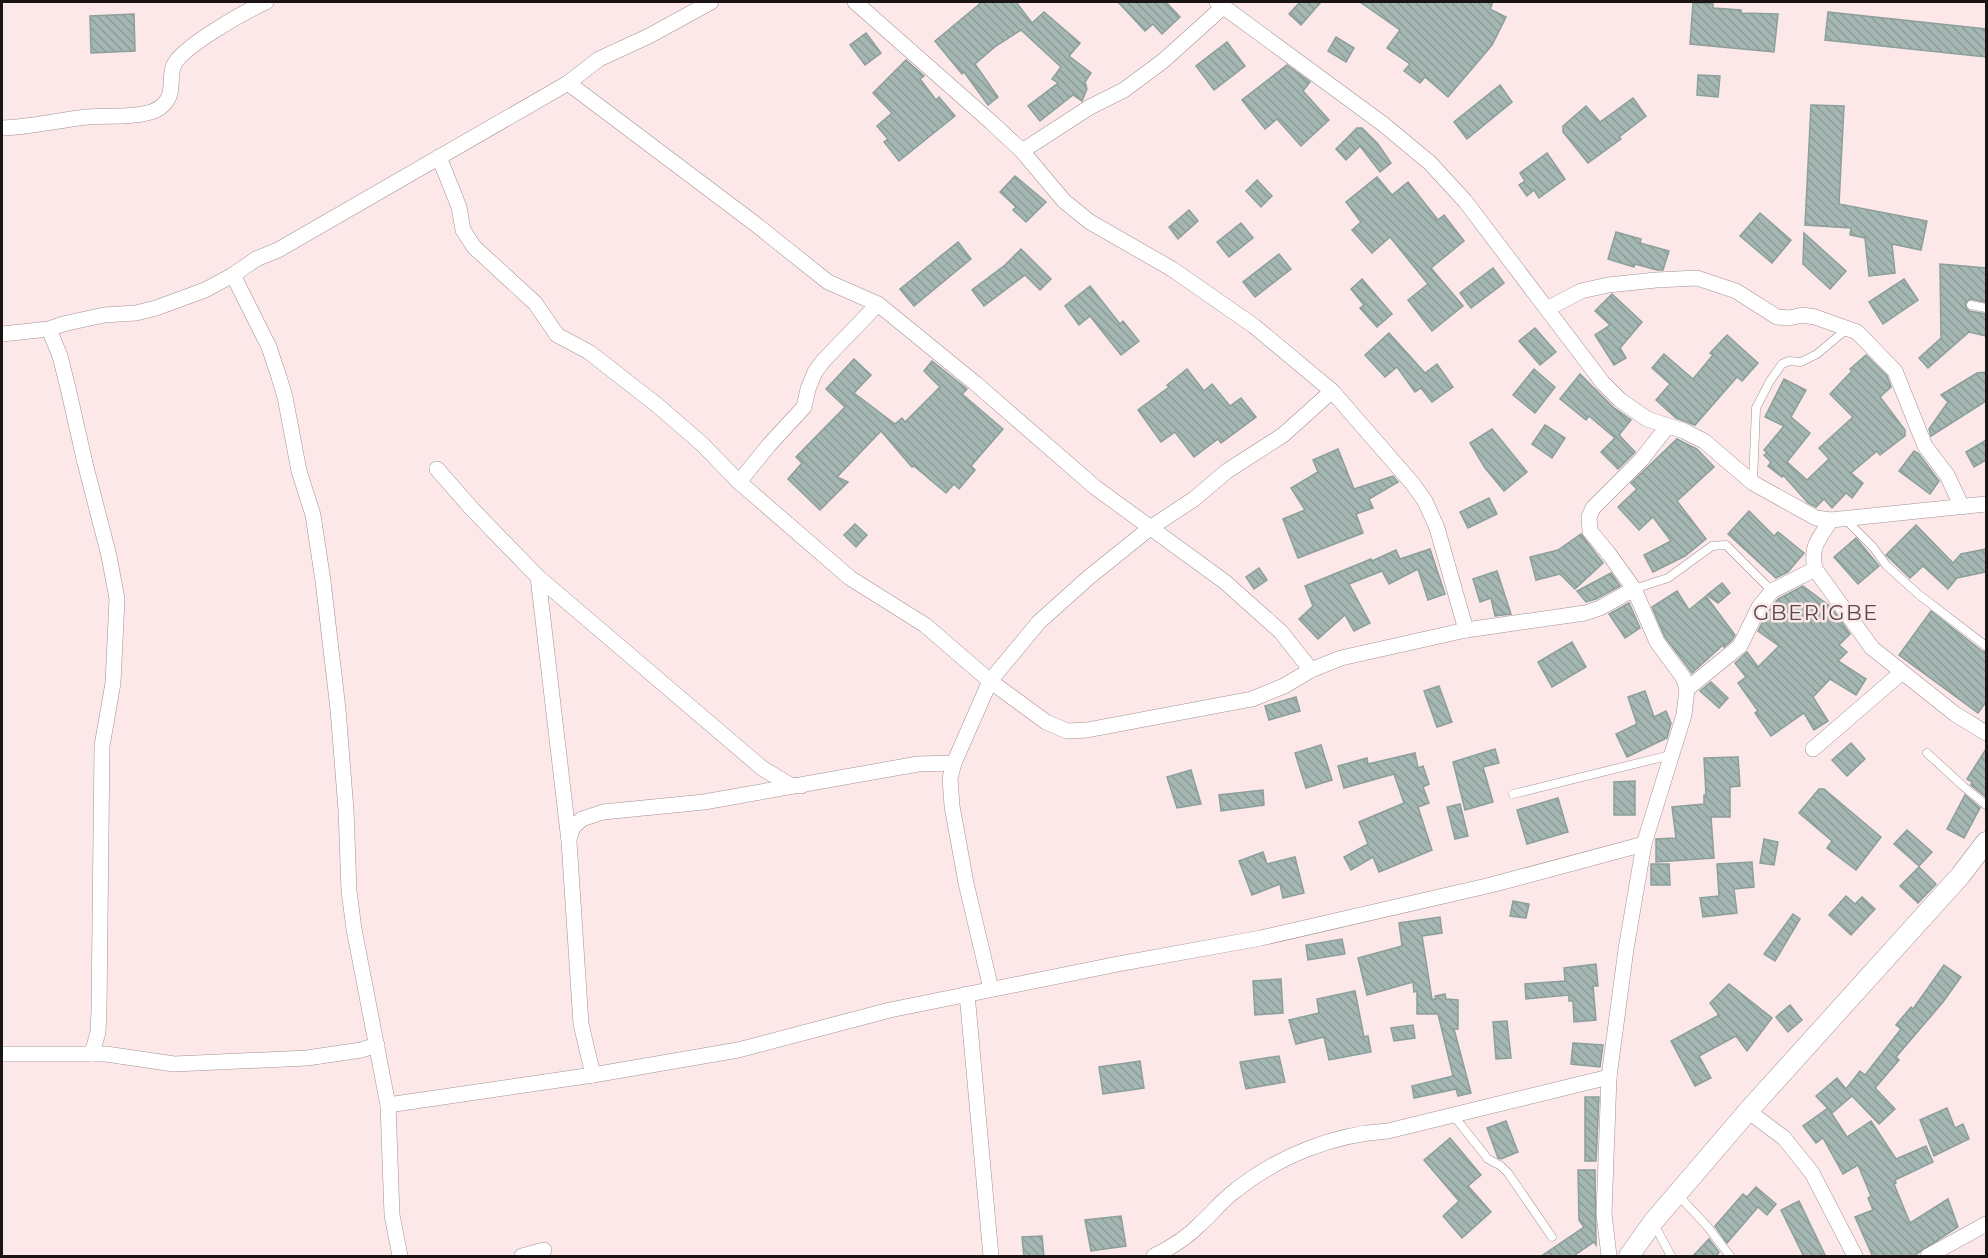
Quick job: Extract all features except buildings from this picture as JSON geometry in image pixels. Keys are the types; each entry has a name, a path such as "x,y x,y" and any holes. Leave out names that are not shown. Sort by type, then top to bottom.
{"street":[{"path":"2,128 88,117 149,113 162,106 168,98 172,90 173,66 179,57 214,32 266,2"},
{"path":"2,334 49,330 63,324 104,315 136,314 205,290 568,83 598,59 650,36 711,2"},
{"path":"855,2 991,122 1022,152 1064,201 1090,222 1172,269 1254,326 1332,391 1425,501 1437,528 1467,630"},
{"path":"1022,152 1089,107 1124,90 1163,61 1221,3 1383,124 1430,163 1465,201 1585,362 1620,400 1647,420 1684,430 1704,441 1754,483 1816,518 1838,519 1986,504"},
{"path":"568,83 754,223 828,282 878,304 975,383 1096,488 1225,582 1281,632 1311,670"},
{"path":"439,157 459,207 463,230 474,247 535,303 557,335 590,352 626,380 702,444 739,482 850,578 925,625 990,681 1046,722 1067,730 1087,730 1252,699 1341,658 1467,630 1585,613 1600,608 1634,589"},
{"path":"232,275 269,347 282,387 298,471 313,515 338,709 346,810 349,891 388,1105 392,1215 400,1257"},
{"path":"1547,309 1581,291 1590,289 1656,280 1697,278 1736,291 1777,317 1789,318 1803,315 1857,332 1894,371 1925,446 1947,475 1962,507"},
{"path":"739,482 804,407 815,372 823,361 878,304"},
{"path":"49,330 63,366 109,556 117,599 113,683 102,746 99,1011 98,1032 92,1054"},
{"path":"991,989 966,883 952,807 950,778 954,763 990,681 1039,622 1150,528 1194,499 1241,462 1283,435 1332,391"},
{"path":"1609,1257 1604,1214 1609,1077 1626,949 1644,844 1684,715 1687,689 1683,677 1657,642 1634,589 1590,531 1589,517 1593,508 1641,460 1667,427"},
{"path":"437,469 538,578 762,768 790,785 801,786"},
{"path":"1838,519 1814,548 1812,555 1815,569 1872,648 1954,714 1986,733"},
{"path":"1687,689 1740,646 1759,607 1772,591 1815,569"},
{"path":"538,578 568,841 581,1024 592,1075"},
{"path":"1813,749 1901,673"},
{"path":"568,841 573,827 582,819 603,812 704,802 918,764 954,763"},
{"path":"1629,1257 1653,1222 1748,1111 1960,876 1986,842"},
{"path":"388,1105 592,1075 738,1050 890,1010 1261,938 1491,885 1644,844"},
{"path":"967,994 991,1257"},
{"path":"2,1054 92,1054 174,1064 219,1063 307,1059 377,1045"},
{"path":"1154,1257 1187,1237 1236,1189 1283,1161 1330,1140 1362,1132 1388,1131 1609,1077"},
{"path":"1748,1111 1784,1138 1812,1173 1855,1257"},
{"path":"1928,1257 1986,1224"},
{"path":"522,1257 544,1250"}],"lane":[{"path":"1971,305 1986,308"},
{"path":"1754,483 1756,408 1770,381 1782,364 1789,361 1801,362 1817,354 1848,328"},
{"path":"1838,519 1873,548 1886,565 1918,594 1986,646"},
{"path":"1634,589 1668,578 1712,546 1720,544 1726,545 1772,591"},
{"path":"1927,753 1986,805"},
{"path":"1513,794 1671,755"},
{"path":"1453,1115 1488,1159 1508,1173 1552,1237"},
{"path":"1677,1194 1707,1226 1730,1257"},
{"path":"1653,1222 1671,1257"}],"district":[{"name":"GBERIGBE","path":"1816,613"}]}
